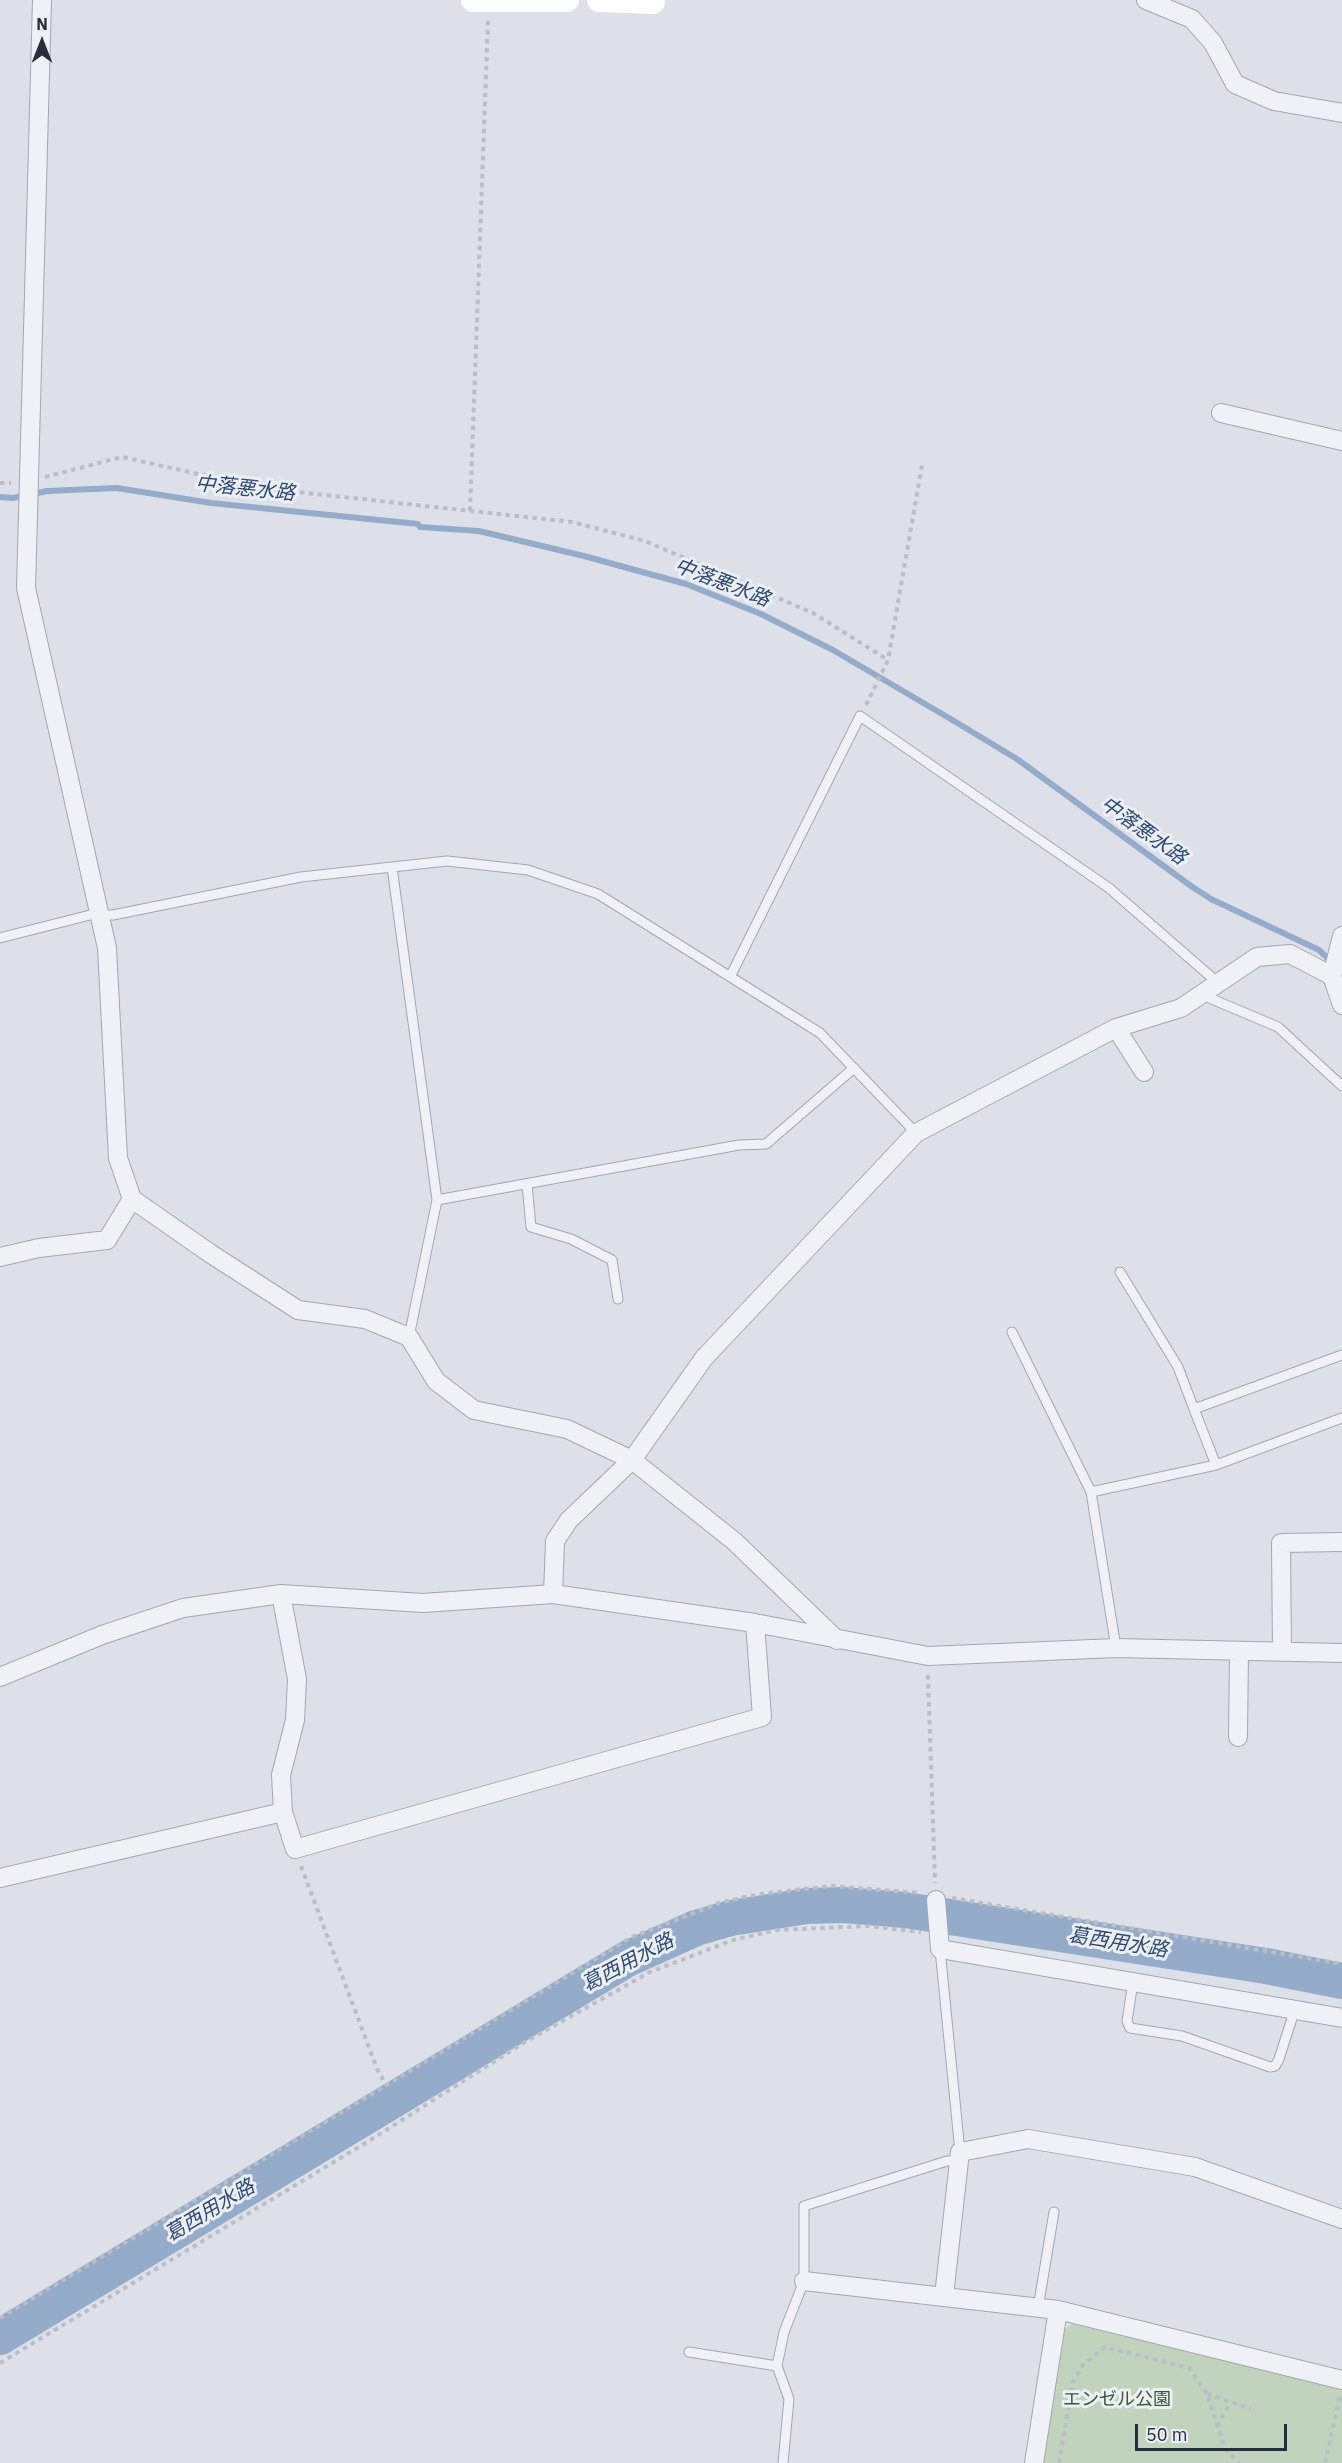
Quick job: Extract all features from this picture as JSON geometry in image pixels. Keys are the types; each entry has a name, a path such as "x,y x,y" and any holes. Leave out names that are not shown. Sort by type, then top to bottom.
{"street":[{"path":"42,0 31,481 26,588 107,948 118,1158 132,1199 211,1254 298,1310 365,1319 409,1337 436,1381 474,1410 567,1429 632,1460 734,1541 837,1640"},
{"path":"473,0 567,0"},
{"path":"599,0 653,0"},
{"path":"1146,0 1192,19 1213,43 1235,84 1274,101 1342,113"},
{"path":"1221,413 1342,441"},
{"path":"1340,943 1332,975 1342,1005"},
{"path":"553,1594 555,1541 569,1520 632,1460 704,1358 916,1133 1116,1028 1180,1008 1257,957 1290,954 1332,975"},
{"path":"1116,1028 1144,1072"},
{"path":"0,1257 39,1248 107,1240 132,1199"},
{"path":"1282,1652 1281,1543 1342,1542"},
{"path":"281,1594 297,1679 295,1720 281,1775 283,1812 295,1849 762,1717 755,1623"},
{"path":"0,1677 102,1635 183,1608 281,1594 423,1603 553,1594 755,1623 928,1656 1116,1648 1342,1653"},
{"path":"1238,1737 1239,1651"},
{"path":"0,1878 283,1812"},
{"path":"937,1897 931,1929 940,1949 1342,2018"},
{"path":"944,2296 959,2156 1028,2139 1195,2167 1342,2219"},
{"path":"804,2281 1058,2310 1342,2380"},
{"path":"1034,2463 1058,2310"}],"lane":[{"path":"731,975 860,716 1109,888 1217,982"},
{"path":"0,938 23,930 100,914 113,915 302,877 447,861 528,870 598,894 731,975 820,1033 916,1133"},
{"path":"392,867 437,1200 409,1337"},
{"path":"1200,994 1278,1027 1342,1086"},
{"path":"437,1200 739,1145 766,1144 854,1068"},
{"path":"527,1184 531,1227 571,1239 612,1260 618,1299"},
{"path":"1120,1272 1178,1366 1216,1465"},
{"path":"1012,1332 1091,1492 1116,1648"},
{"path":"1194,1409 1342,1355"},
{"path":"1091,1492 1216,1465 1342,1418"},
{"path":"783,2463 789,2399 777,2366 784,2332 804,2281 804,2206 959,2156 940,1949"},
{"path":"1133,1982 1127,2021 1130,2028 1182,2036 1270,2067 1275,2066 1279,2059 1295,2009"},
{"path":"1038,2308 1054,2212"},
{"path":"689,2352 777,2366"}],"path":[{"path":"470,511 489,0"},
{"path":"0,483 31,481 122,457 261,488 572,522 645,541 813,613 888,660"},
{"path":"860,716 888,660 922,465"},
{"path":"928,1656 937,1897"},
{"path":"295,1849 377,2069 386,2085"},
{"path":"0,2318 612,1949 658,1925 719,1903 759,1894 831,1886 937,1897 1342,1964"},
{"path":"0,2363 372,2139 525,2042 650,1972 733,1940 777,1930 868,1926 931,1929"},
{"path":"1059,2463 1073,2382 1083,2365 1105,2348 1184,2366 1195,2374 1207,2394 1225,2449 1239,2463"},
{"path":"1325,2463 1341,2391"},
{"path":"1207,2394 1251,2409"},
{"path":"1217,2427 1230,2403"}],"green space":[{"name":"エンゼル公園","path":"1072,2324 1342,2389 1342,2463 1042,2463 1063,2330"}],"waterway":[{"name":"中落悪水路","path":"0,497 13,498 47,491 117,488 211,503 418,524 420,527 479,531 584,556 686,584 761,614 833,650 1017,759 1211,899 1319,950 1333,963"},
{"name":"葛西用水路","path":"0,2337 627,1959 696,1928 731,1918 807,1906 843,1905 905,1910 1266,1966 1342,1981"}]}
